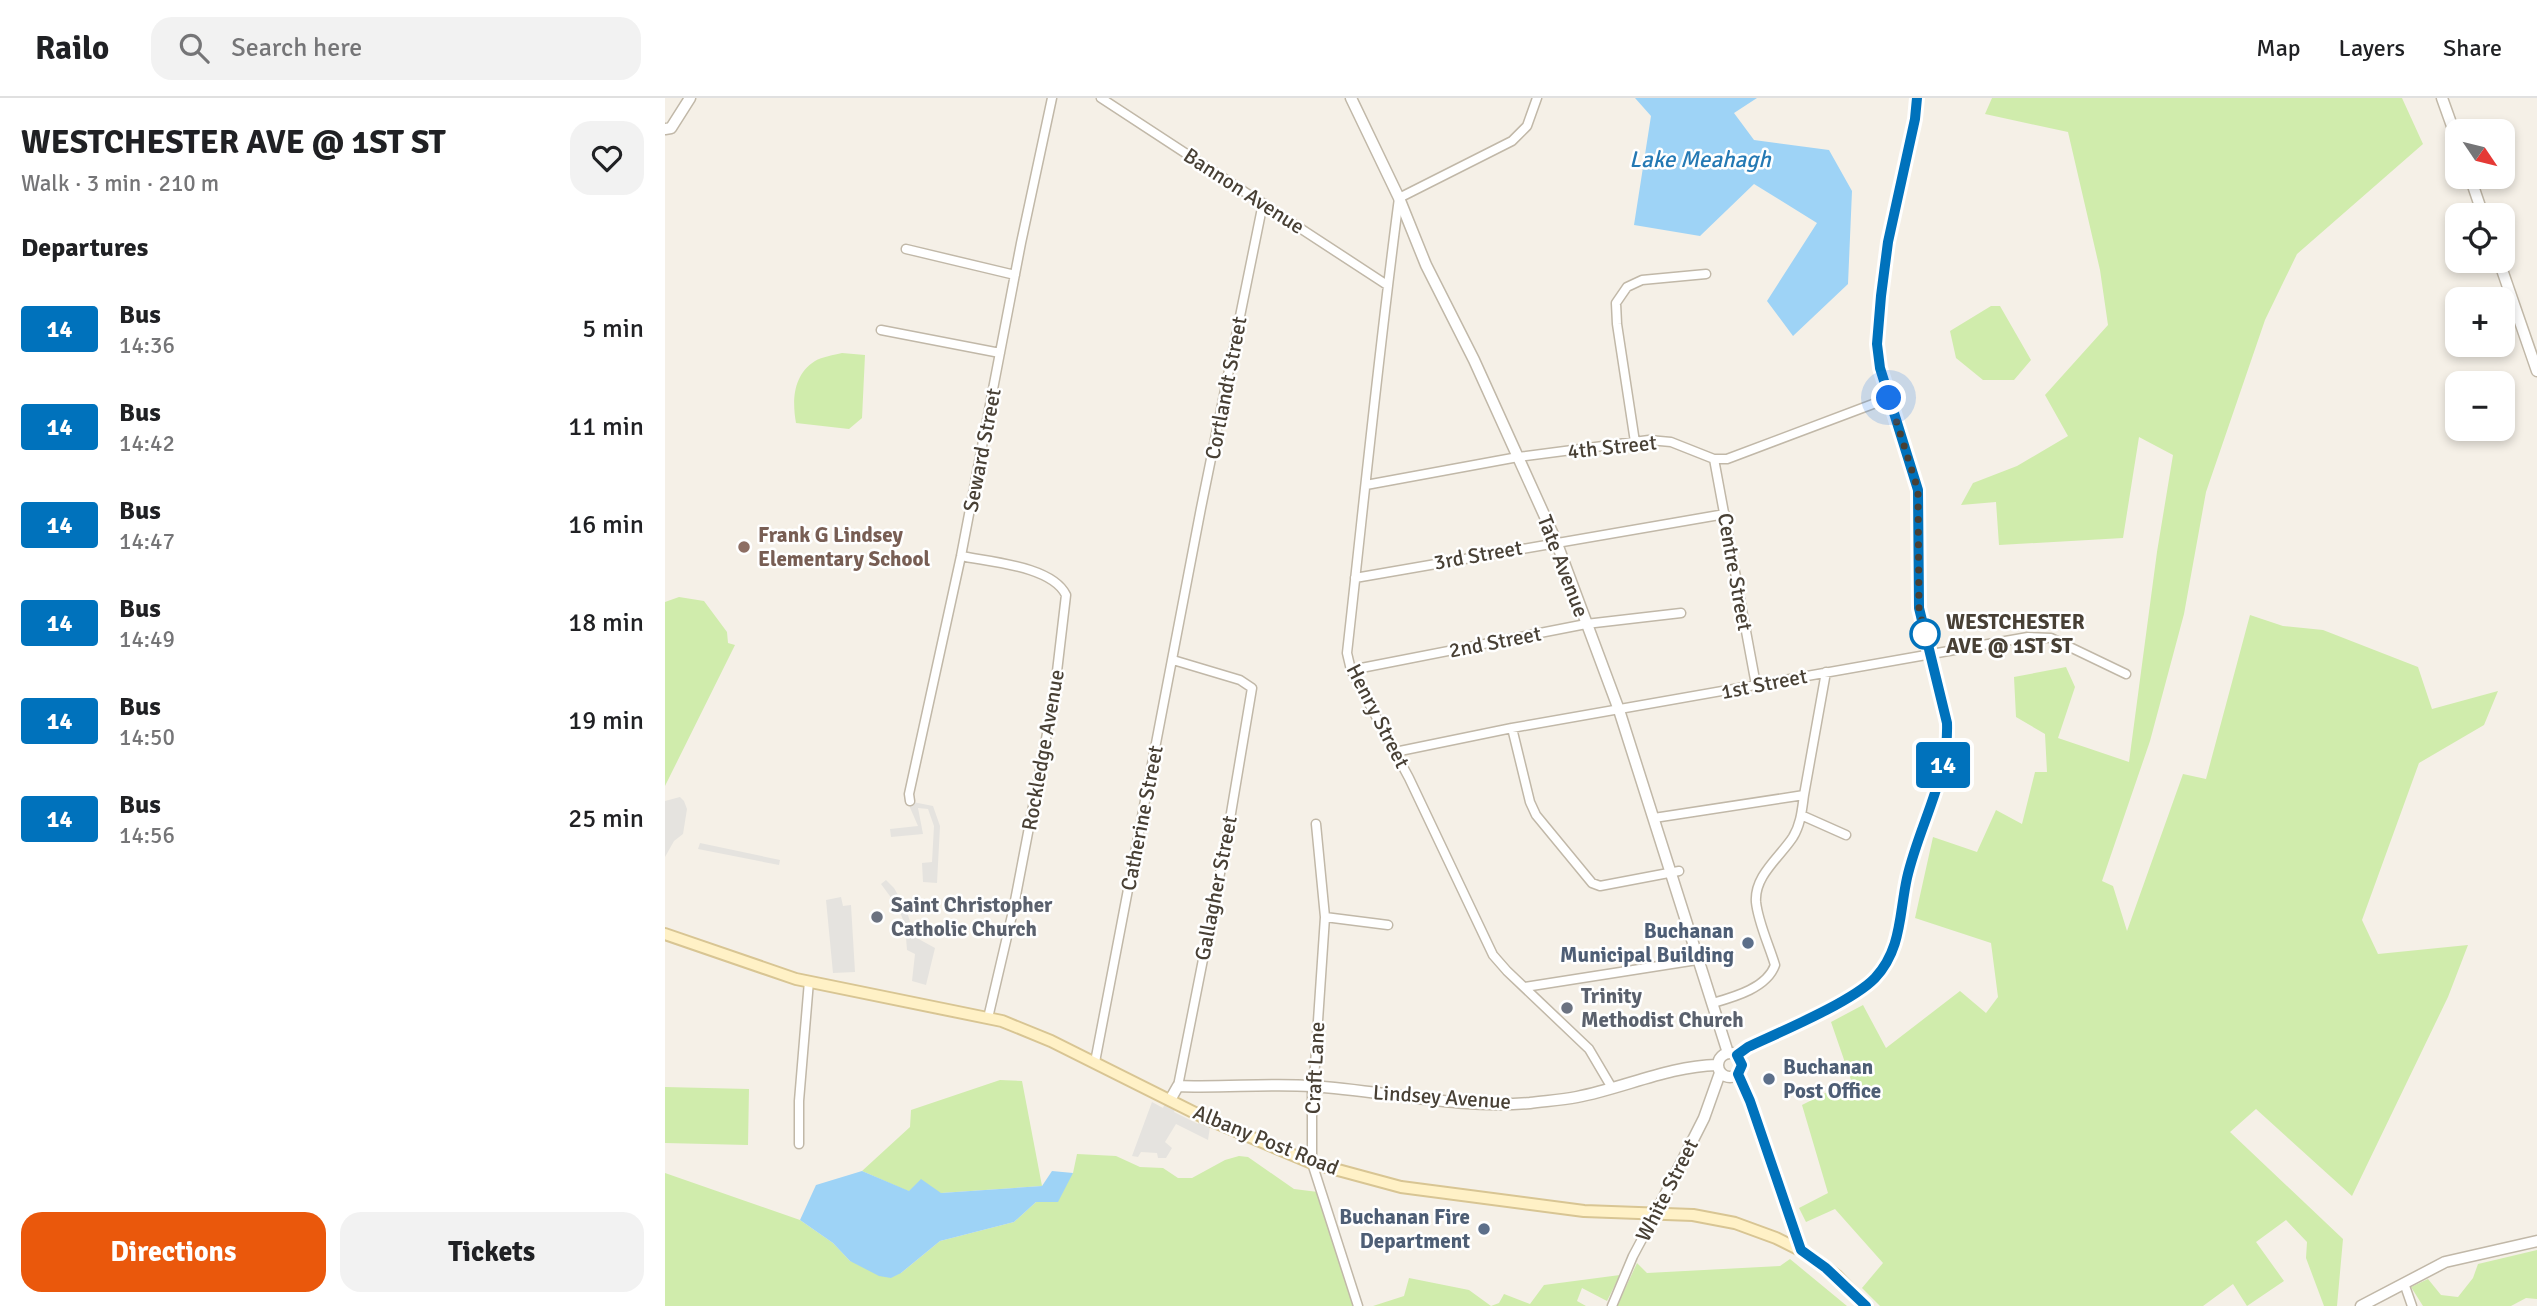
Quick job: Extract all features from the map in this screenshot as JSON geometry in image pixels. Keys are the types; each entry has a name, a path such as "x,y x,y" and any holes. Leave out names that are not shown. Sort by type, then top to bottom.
{"main road":[{"name":"Albany Post Road","path":"665,934 796,979 988,1018 1051,1041 1205,1118 1312,1163 1401,1188 1584,1211 1693,1215 1735,1223 1801,1250 1826,1268 1866,1306"}],"street":[{"path":"667,131 690,98"},
{"name":"Seward Street","path":"910,801 909,794 961,556 1052,98"},
{"name":"Bannon Avenue","path":"1101,98 1387,285"},
{"name":"Tate Avenue","path":"1351,98 1556,541 1619,710 1654,818 1675,872 1697,960 1733,1054"},
{"path":"1399,198 1512,141 1527,126 1537,98"},
{"path":"1733,1054 1742,1065 1738,1074 1729,1078 1719,1069 1721,1057 1748,1047 1863,988 1874,978 1892,952 1899,933 1907,878 1937,792 1948,739 1944,707 1919,608 1918,490 1880,368 1877,344 1888,242 1915,119 1917,98"},
{"path":"2442,98 2450,119"},
{"name":"Henry Street","path":"1399,198 1370,433 1347,653 1351,670 1395,752 1493,955 1589,1049 1612,1088"},
{"name":"Cortlandt Street","path":"1189,574 1263,203"},
{"path":"906,250 1015,275"},
{"path":"2503,273 2537,371"},
{"path":"1635,442 1616,324 1616,303 1627,287 1642,280 1706,274"},
{"path":"881,330 1000,354"},
{"path":"1714,459 1727,459 1889,398"},
{"name":"4th Street","path":"1366,485 1518,457 1649,440 1671,442 1714,459"},
{"name":"Centre Street","path":"1714,459 1756,685"},
{"name":"3rd Street","path":"1355,578 1556,541 1724,514"},
{"name":"Rockledge Avenue","path":"961,556 1039,572 1062,587 1066,595 1054,697 1013,911 988,1018"},
{"name":"Catherine Street","path":"1095,1062 1189,574"},
{"name":"2nd Street","path":"1351,670 1586,624 1681,613"},
{"name":"1st Street","path":"1395,752 1512,728 1930,653 2042,636 2064,643 2126,674"},
{"name":"Gallagher Street","path":"1173,660 1240,680 1252,690 1226,843 1178,1086"},
{"path":"1713,1003 1754,987 1772,972 1775,965 1756,903 1757,892 1759,882 1793,837 1801,815 1826,672"},
{"path":"1512,728 1530,802 1536,815 1596,885 1675,872"},
{"path":"1654,818 1804,795"},
{"path":"1801,815 1846,835"},
{"name":"Craft Lane","path":"1316,824 1325,917 1313,1086 1312,1163 1358,1306"},
{"path":"1325,917 1388,926"},
{"path":"1525,987 1697,960"},
{"path":"799,1144 809,981"},
{"name":"Lindsey Avenue","path":"1178,1086 1313,1086 1425,1099 1527,1103 1577,1097 1694,1065 1719,1069"},
{"name":"White Street","path":"1612,1306 1633,1256 1704,1118 1719,1069"},
{"path":"1738,1074 1750,1101 1801,1250"},
{"path":"1170,1100 1178,1086"},
{"path":"2361,1306 2445,1262 2537,1241"},
{"path":"2404,1283 2412,1306"}],"green space":[{"path":"1992,98 2402,98 2423,144 2297,254 2265,320 2206,492 2184,614 2150,741 2102,881 2113,886 2127,931 2183,774 2206,779 2250,615 2283,626 2323,630 2418,667 2432,709 2498,691 2484,725 2419,763 2362,920 2378,954 2468,945 2448,997 2352,1196 2256,1109 2230,1132 2343,1239 2337,1306 2324,1306 2306,1258 2307,1242 2286,1220 2256,1242 2284,1281 2247,1306 2233,1284 2203,1306 1880,1306 1862,1288 1883,1263 1835,1209 1806,1222 1799,1208 1828,1193 1802,1105 1851,1080 1831,1022 1863,1005 1886,1048 1960,991 1986,1013 1998,997 1991,943 1915,918 1933,837 1977,852 1996,810 2022,824 2035,772 2047,772 2045,734 2016,717 2014,677 2066,667 2075,687 2058,738 2129,762 2173,455 2139,437 2123,538 1999,545 1996,502 1961,505 1973,483 2017,466 2068,436 2045,395 2108,325 2100,270 2068,132 1985,114"},
{"path":"1991,306 2000,306 2031,360 2014,380 1983,380 1956,358 1950,331"},
{"path":"842,353 865,355 862,418 849,429 796,423 794,397 802,373 815,361"},
{"path":"679,597 704,601 727,632 728,643 735,645 665,786 665,602"},
{"path":"1000,1080 1022,1081 1042,1186 941,1193 910,1192 862,1171 910,1127 911,1110"},
{"path":"665,1087 749,1089 748,1145 665,1143"},
{"path":"1077,1154 1116,1156 1140,1167 1163,1168 1178,1178 1192,1178 1225,1160 1239,1156 1248,1157 1294,1189 1318,1192 1354,1306 665,1306 665,1173 800,1220 833,1243 850,1261 901,1273 940,1241 1014,1222 1073,1173"},
{"path":"2537,1250 2537,1299 2526,1298 2511,1306 2423,1306 2411,1287 2428,1279 2441,1295 2458,1297 2473,1278 2478,1264"},
{"path":"1790,1259 1847,1306 1617,1306 1637,1263 1647,1273 1780,1266"},
{"path":"1620,1275 1607,1301 1582,1288 1577,1301 1586,1306 1491,1306 1499,1303 1504,1294 1530,1304 1544,1285"},
{"path":"1409,1278 1469,1290 1491,1306 1373,1306 1404,1296"}],"shaded area":[{"path":"680,797 687,809 683,834 674,841 665,857 665,801"},
{"path":"908,803 933,806 940,826 937,883 923,882 922,863 932,862 934,826 928,809 918,808 923,834 891,837 890,829 918,826"},
{"path":"700,843 780,860 779,865 698,849"},
{"path":"886,880 906,909 915,937 935,948 926,985 912,981 915,954 907,950 905,925 898,907 881,884"},
{"path":"841,897 843,906 851,905 855,972 833,973 826,900"},
{"path":"1152,1102 1163,1108 1165,1103 1175,1109 1174,1112 1198,1124 1200,1120 1210,1127 1208,1140 1176,1124 1165,1142 1172,1148 1166,1158 1158,1158 1157,1153 1141,1152 1138,1157 1132,1156"}],"water":[{"name":"Lake Meahagh","path":"1635,98 1757,98 1734,113 1754,140 1829,150 1852,191 1848,284 1793,336 1767,301 1817,223 1754,184 1700,236 1634,225 1651,116"},
{"path":"862,1171 909,1191 921,1179 941,1193 1042,1186 1052,1171 1073,1173 1058,1202 1036,1202 1014,1222 940,1241 891,1278 879,1276 850,1261 833,1243 800,1220 816,1185"}],"bus line":[{"name":"14","path":"1866,1306 1846,1285 1801,1250 1750,1101 1738,1074 1742,1065 1737,1055 1743,1049 1849,997 1874,978 1888,960 1899,933 1907,878 1937,792 1944,762 1948,739 1947,723 1919,608 1918,490 1880,368 1877,344 1888,242 1915,119 1917,98"}],"place":[{"name":"Frank G Lindsey Elementary School","path":"744,547"},
{"name":"WESTCHESTER AVE @ 1ST ST","path":"1925,634"},
{"name":"Saint Christopher Catholic Church","path":"877,917"},
{"name":"Buchanan Municipal Building","path":"1748,943"},
{"name":"Trinity Methodist Church","path":"1567,1008"},
{"name":"Buchanan Post Office","path":"1769,1079"},
{"name":"Buchanan Fire Department","path":"1484,1229"}],"route":[{"path":"1889,398 1918,490 1919,608 1925,634"}]}
